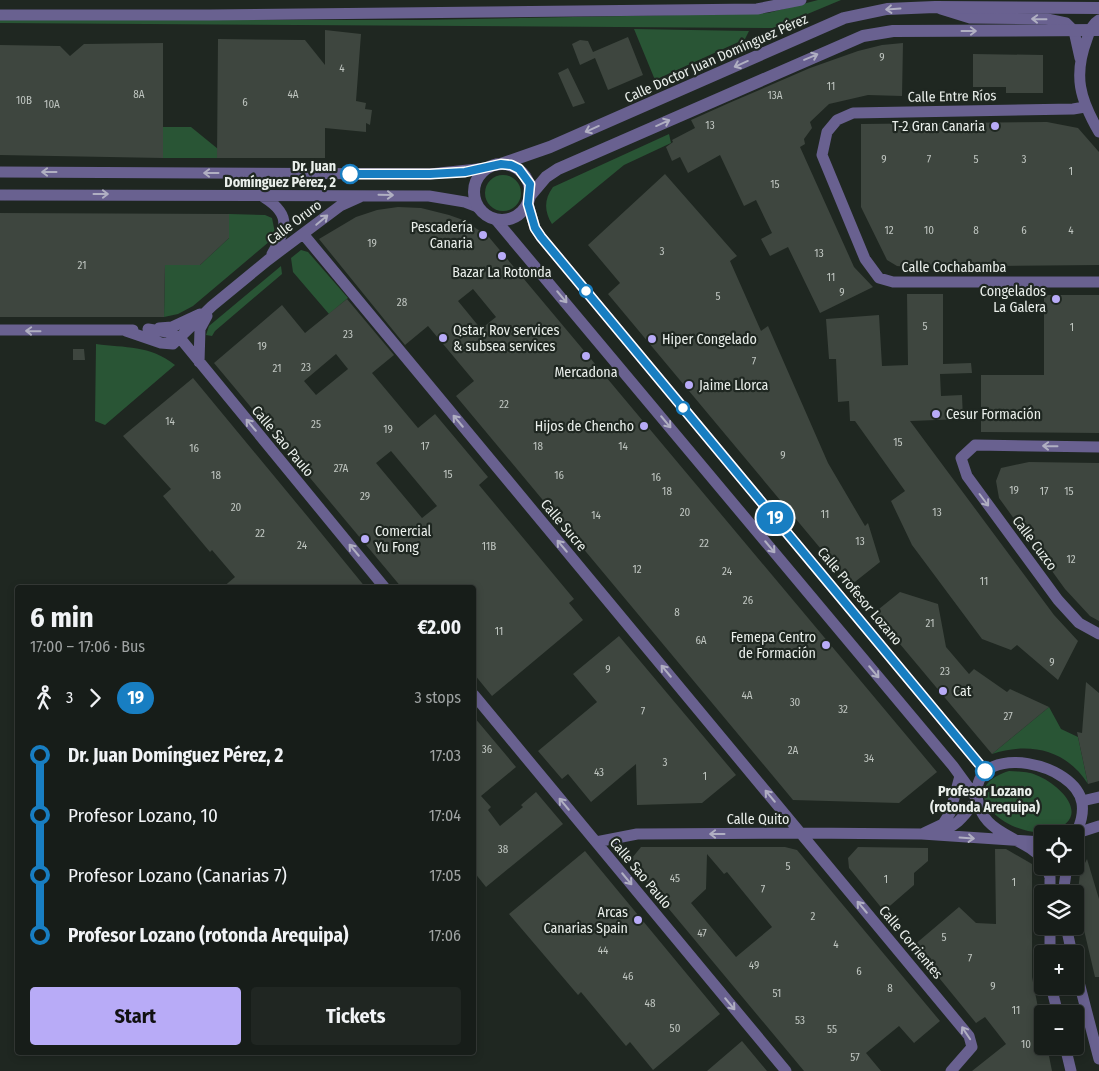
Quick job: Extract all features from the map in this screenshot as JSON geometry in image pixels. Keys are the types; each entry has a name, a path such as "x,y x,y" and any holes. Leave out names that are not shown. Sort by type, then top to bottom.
{"street":[{"path":"0,15 210,15 757,9 801,0"},
{"path":"935,8 970,18 1047,18 1066,23 1074,31 1080,58 1080,90 1085,107 1099,132"},
{"name":"Calle Doctor Juan Domínguez Pérez","path":"501,164 550,147 844,18 886,9 1099,8"},
{"path":"1080,58 1096,31 1094,23 1099,20"},
{"path":"496,220 506,221 515,218 523,212 529,200 546,177 558,169 863,36 894,31 1096,31"},
{"path":"1058,31 1068,37 1080,58"},
{"name":"Calle Entre Ríos","path":"827,132 837,120 853,113 1073,109 1085,107"},
{"name":"Calle Cochabamba","path":"827,132 822,155 864,260 879,278 893,282 1099,282"},
{"path":"0,172 430,174 487,168 501,164 511,165 526,176 530,184 529,200"},
{"path":"487,168 476,182 474,190 478,207 483,213 496,220 960,776 977,799 982,814 995,828 1034,854"},
{"path":"0,195 258,194 429,196 465,202 478,207"},
{"name":"Calle Oruro","path":"258,194 275,204 284,221 284,235 268,260"},
{"name":"Calle Oruro","path":"180,338 212,306 268,260 304,235 340,206 364,195"},
{"name":"Calle Profesor Lozano","path":"529,200 535,228 541,237 985,771"},
{"name":"Calle Sucre","path":"304,235 801,833"},
{"name":"Calle Oruro","path":"126,331 172,327 212,306"},
{"name":"Calle Oruro","path":"199,362 200,329 212,306"},
{"path":"0,330 126,331 161,343 173,344 180,338 167,332 148,329"},
{"name":"Calle Sao Paulo","path":"180,338 383,585"},
{"name":"Calle Cuzco","path":"1099,447 975,445 962,458 966,476 1058,600 1079,623 1099,634"},
{"name":"Calle Sao Paulo","path":"476,697 786,1071"},
{"path":"977,799 978,780 985,771 1011,763 1030,763 1061,776 1078,791 1082,801 1082,819 1079,825"},
{"name":"Calle Quito","path":"922,834 943,824 950,812 960,776"},
{"path":"1082,801 1099,797"},
{"name":"Calle Quito","path":"922,834 947,830 962,820 977,799"},
{"path":"1084,831 1099,826"},
{"name":"Calle Quito","path":"596,842 637,834 801,833 922,834 1034,841"},
{"name":"Calle Corrientes","path":"801,833 969,1036 972,1047 951,1071"},
{"path":"1082,995 1099,1059"},
{"path":"1067,1055 1071,1071"}],"green space":[{"path":"818,0 841,0 774,28 0,23 0,20 421,20 768,13"},
{"path":"634,29 749,31 745,39 655,80"},
{"path":"163,127 191,127 218,149 217,158 163,158"},
{"path":"669,134 671,143 624,165 552,224 546,210 546,205 553,187"},
{"path":"503,175 510,176 516,180 520,186 520,200 516,206 510,210 503,211 496,210 490,206 486,200 485,193 486,186 490,180 496,176"},
{"path":"229,214 265,215 272,218 275,233 270,241 193,306 178,314 164,317 165,265 200,265 229,238"},
{"path":"301,250 308,252 348,298 329,314 293,272 291,258"},
{"path":"281,266 282,274 215,331 212,336 206,335 209,326"},
{"path":"96,344 137,348 156,354 175,365 105,425 95,421"},
{"path":"1049,707 1061,729 1078,737 1088,784 1069,763 1046,751 1020,749 992,754"},
{"path":"1009,771 1026,772 1045,779 1063,793 1069,802 1070,818 1064,825 1034,825 1034,832 1019,829 992,812 985,801 984,790 992,779"}],"building":[{"path":"325,30 361,34 356,101 366,103 365,109 372,110 370,125 366,123 366,132 325,128 325,158 217,158 218,39 305,40 325,65"},
{"path":"628,37 643,75 608,90 595,58 580,65 572,44 580,40 588,41 593,52"},
{"path":"163,43 163,158 0,155 0,45 60,46 70,56 84,44"},
{"path":"903,43 902,96 868,95 829,104 810,122 812,128 804,139 805,144 800,147 854,267 873,287 820,313 788,247 770,256 761,239 772,233 756,200 744,206 720,155 688,173 680,157 672,161 666,147 673,142 672,140 695,128 691,120 729,103 810,68 858,51 882,45"},
{"path":"973,54 1043,55 1043,93 1006,93 1006,87 973,87"},
{"path":"568,68 585,103 573,107 558,73"},
{"path":"1047,122 1078,128 1099,152 1099,265 907,267 897,266 887,260 861,207 861,124"},
{"path":"665,174 737,256 730,261 761,331 768,326 828,463 865,526 868,523 880,562 851,585 608,294 620,283 588,245"},
{"path":"398,207 421,208 463,220 488,236 937,772 899,803 793,800 456,396 474,381 428,326 405,345 319,239 356,217 377,210","holes":["473,289 496,317 481,329 458,301"]},
{"path":"0,213 229,214 229,238 200,265 165,265 164,317 0,317"},
{"path":"907,294 943,294 943,364 971,363 972,373 940,374 941,396 962,395 963,419 910,421 1054,615 1078,641 1058,680 1017,645 1011,650 982,639 912,545 891,501 905,491 855,421 850,421 849,401 838,402 836,359 829,359 826,319 879,315 882,366 908,365"},
{"path":"1044,295 1099,295 1099,433 981,432 981,375 1044,375"},
{"path":"347,299 394,355 372,373 418,428 435,414 488,477 479,485 574,599 569,603 583,620 492,696 476,676 476,585 399,585 214,363 282,305 305,333","holes":["336,354 348,369 316,395 304,381","391,451 437,506 422,518 376,463"]},
{"path":"73,349 84,349 85,360 73,360"},
{"path":"193,378 364,585 226,585 235,577 212,550 210,552 163,496 171,489 123,436"},
{"path":"1029,462 1099,463 1099,621 1090,616 1065,589 999,498 996,481 1001,468"},
{"path":"900,592 938,604 946,647 969,674 974,669 1007,692 1010,689 1049,707 992,754 874,613"},
{"path":"619,636 736,775 702,803 637,805 636,764 591,802 568,774 562,779 538,751 597,702 573,674"},
{"path":"1086,682 1099,693 1099,781 1088,784 1077,732 1082,733"},
{"path":"476,719 516,767 481,796 491,807 488,810 500,826 523,807 521,805 536,792 563,824 486,887 476,874"},
{"path":"641,847 785,847 797,850 940,1021 914,1043 899,1026 866,1053 881,1071 804,1071 634,867 632,858","holes":["707,854 724,874 727,872 772,927 736,957 691,903 706,889"]},
{"path":"858,847 928,848 928,861 914,873 914,885 884,911 849,868 848,858"},
{"path":"995,849 1006,849 1032,864 1032,977 1034,995 1037,1005 1034,1005 1034,1055 1049,1055 1052,1071 972,1071 1006,1044 985,1017 976,1023 913,946 959,907 976,923 996,924"},
{"path":"585,851 720,1014 653,1070 630,1042 626,1046 581,992 578,995 509,914"},
{"path":"1087,859 1099,899 1099,977 1095,977 1084,930 1084,885 1079,885 1080,875 1084,875 1084,865"},
{"path":"742,1041 767,1071 707,1071"}],"bus line":[{"name":"19","path":"350,174 465,172 501,164 511,165 519,169 526,176 530,184 531,190 528,204 535,228 541,237 972,753 985,771"}],"place":[{"name":"T-2 Gran Canaria","path":"995,126"},
{"name":"Dr. Juan Domínguez Pérez, 2","path":"350,174"},
{"name":"Pescadería Canaria","path":"483,235"},
{"name":"Bazar La Rotonda","path":"502,256"},
{"name":"Congelados La Galera","path":"1056,299"},
{"name":"Qstar, Rov services & subsea services","path":"443,338"},
{"name":"Hiper Congelado","path":"652,339"},
{"name":"Mercadona","path":"586,356"},
{"name":"Jaime Llorca","path":"689,385"},
{"name":"Cesur Formación","path":"936,414"},
{"name":"Hijos de Chencho","path":"644,426"},
{"name":"Comercial Yu Fong","path":"365,539"},
{"name":"Femepa Centro de Formación","path":"826,645"},
{"name":"Cat","path":"943,691"},
{"name":"Profesor Lozano (rotonda Arequipa)","path":"985,771"},
{"name":"Arcas Canarias Spain","path":"638,920"}]}
